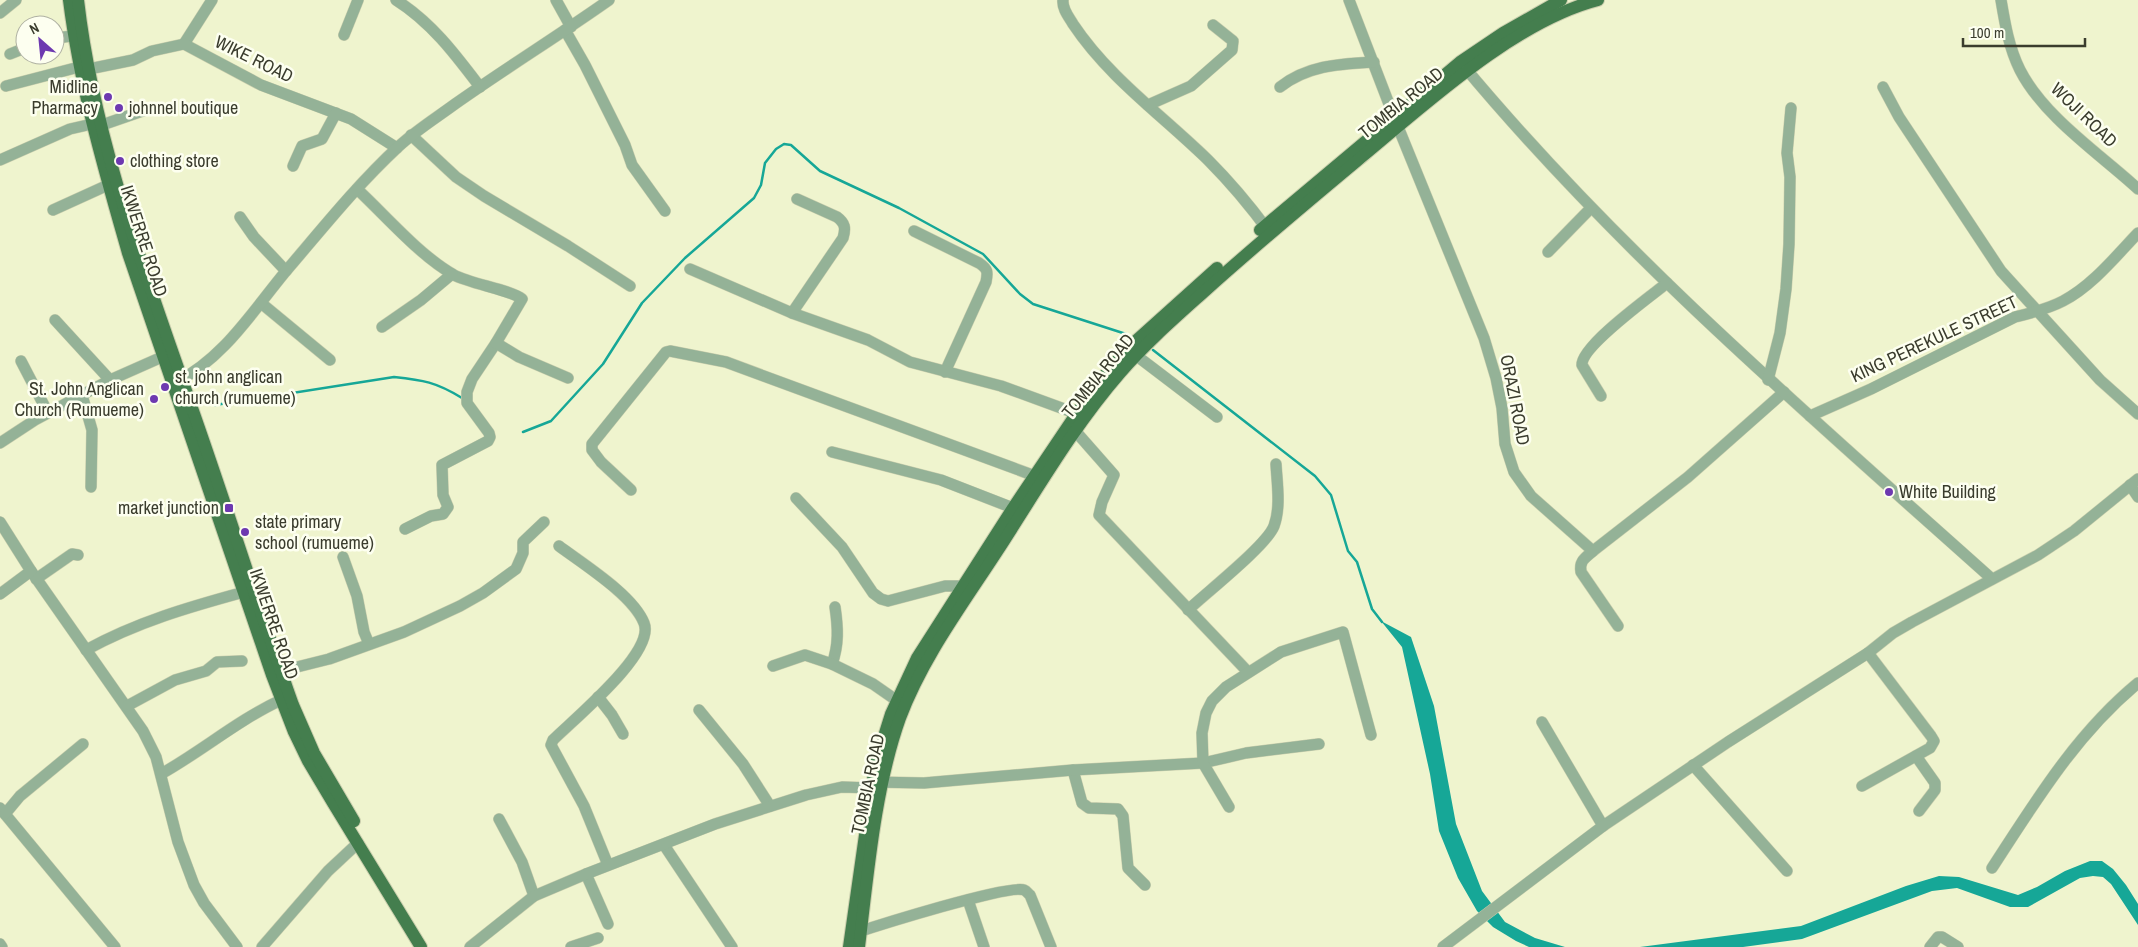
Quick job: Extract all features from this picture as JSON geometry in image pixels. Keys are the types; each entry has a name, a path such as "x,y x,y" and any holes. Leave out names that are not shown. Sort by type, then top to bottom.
{"main road":[{"name":"IKWERRE ROAD","path":"69,0 74,36 84,68 97,124 108,186 128,253 168,353"},
{"name":"IKWERRE ROAD","path":"78,0 84,68"},
{"name":"TOMBIA ROAD","path":"849,947 856,932 880,748 896,700 916,658 962,586 1013,508 1073,423 1132,352 1160,331 1268,229 1464,67 1502,33 1561,0"},
{"name":"TOMBIA ROAD","path":"1464,67 1551,17 1571,7 1598,0"},
{"name":"IKWERRE ROAD","path":"97,124 168,353 303,730 318,760 430,947"},
{"name":"TOMBIA ROAD","path":"875,784 920,672 1073,423 1096,401 1132,352"},
{"name":"IKWERRE ROAD","path":"178,382 244,592 281,700 308,762 421,947"},
{"name":"TOMBIA ROAD","path":"856,932 859,947"}],"street":[{"path":"0,13 16,0"},
{"path":"6,86 84,68 133,60 152,51 184,44 212,0"},
{"path":"344,35 358,0"},
{"path":"396,0 431,27 480,87"},
{"path":"556,0 585,65 625,145 632,165 665,211"},
{"path":"178,382 202,366 226,346 286,271 357,189 411,135 609,0"},
{"path":"1063,0 1065,10 1089,46 1121,81 1207,159 1249,203 1268,229"},
{"name":"ORAZI ROAD","path":"1349,0 1396,122 1484,338 1497,386 1505,444 1514,472 1531,496 1593,551"},
{"name":"WOJI ROAD","path":"2001,0 2012,52 2031,87 2045,105 2068,128 2138,189"},
{"path":"1148,105 1191,86 1232,50 1233,41 1213,24"},
{"path":"65,37 74,36"},
{"name":"WIKE ROAD","path":"184,44 261,85 336,112 397,148"},
{"path":"10,54 15,52"},
{"path":"1280,87 1298,75 1322,66 1374,62"},
{"path":"1464,67 1591,208 1667,283 1768,380 1784,392 1992,579"},
{"path":"1882,87 1899,118 2001,271 2100,380 2138,414"},
{"path":"0,160 70,129 97,124 151,108"},
{"path":"1768,380 1780,333 1786,289 1790,177 1787,153 1791,108"},
{"path":"293,166 302,146 322,139 336,112"},
{"path":"411,135 456,177 630,286"},
{"path":"53,210 108,186"},
{"path":"357,189 418,247 452,274 464,280 522,298 496,343 472,379 467,392 467,403 489,433 488,441 442,466 443,495 448,507 443,514 432,516 405,528"},
{"path":"792,313 843,238 846,228 837,216 797,199"},
{"path":"1548,252 1591,208"},
{"path":"240,218 254,237 286,271"},
{"path":"914,231 987,268 986,282 945,372"},
{"name":"KING PEREKULE STREET","path":"1810,416 1872,389 2015,317 2064,301 2093,279 2138,233"},
{"path":"690,269 792,313 868,340 910,362 1001,386 1073,423 1114,475 1102,502 1099,515 1248,672"},
{"path":"382,327 452,274"},
{"path":"1601,396 1582,365 1582,359 1609,330 1667,283"},
{"path":"261,302 330,360"},
{"path":"55,320 110,380"},
{"path":"496,343 519,357 568,378"},
{"path":"631,490 601,462 592,450 592,444 666,352 670,350 726,362 1035,476"},
{"path":"1132,352 1217,417"},
{"path":"0,428 3,441 48,413 110,380 168,353"},
{"path":"21,361 48,413"},
{"path":"1618,626 1581,572 1580,566 1583,559 1688,477 1784,392"},
{"path":"82,395 92,430 91,487"},
{"path":"832,452 941,480 1013,508"},
{"path":"1188,610 1261,544 1274,527 1277,515 1276,464"},
{"path":"1443,947 1603,826 1693,765 1868,653 1893,633 2038,556 2134,482 2138,497"},
{"path":"796,498 842,547 873,593 880,599 888,601 945,586 962,586"},
{"path":"0,522 34,575 127,706 148,740 156,757 178,842 194,885 204,903 237,947"},
{"path":"281,671 329,659 404,632 460,606 516,569 524,553 523,542 544,522"},
{"path":"559,546 622,594 644,621 646,634 643,644 626,668 553,740 551,745 584,806 608,865"},
{"path":"0,594 72,554 78,554"},
{"path":"343,557 357,596 364,632 369,644"},
{"path":"86,650 146,621 182,608 244,592"},
{"path":"832,664 837,650 838,629 835,607"},
{"path":"1229,807 1203,763 1202,733 1206,713 1212,701 1226,687 1281,652 1343,632 1371,735"},
{"path":"1862,786 1930,748 1934,741 1868,653"},
{"path":"773,666 805,655 832,664 873,684 896,700"},
{"path":"127,706 175,680 206,671 217,662 242,661"},
{"path":"1992,868 2048,783 2090,728 2138,683"},
{"path":"598,697 612,715 623,734"},
{"path":"161,774 190,758 229,730 281,700"},
{"path":"699,710 743,764 770,806"},
{"path":"1542,722 1603,826"},
{"path":"83,744 2,811 115,947"},
{"path":"470,947 534,896 715,824 824,790 875,784 924,783 1073,770 1203,763 1246,752 1319,744"},
{"path":"1916,756 1935,783 1935,790 1919,811"},
{"path":"1693,765 1787,871"},
{"path":"1073,770 1082,803 1089,808 1118,810 1123,816 1128,868 1146,885"},
{"path":"500,819 522,862 534,896"},
{"path":"262,947 328,871 358,843"},
{"path":"664,845 732,947"},
{"path":"586,874 608,924"},
{"path":"856,932 968,900 1014,890 1024,890 1030,895 1052,947"},
{"path":"968,900 984,947"},
{"path":"1930,947 1938,937 1942,937 1958,947"},
{"path":"571,947 598,938"}],"water":[{"path":"1381,621 1411,637 1434,706 1456,824 1482,891 1505,922 1535,938 1565,947 1529,947 1493,927 1477,911 1458,878 1439,831 1430,774 1402,647"},
{"path":"2090,861 2102,861 2113,869 2126,885 2138,904 2138,925 2111,884 2103,877 2093,876 2080,878 2028,907 2010,907 1957,888 1932,891 1802,939 1743,947 1640,947 1801,926 1906,886 1939,876 1959,877 2018,895 2037,887 2065,871"}],"waterway":[{"path":"523,432 551,421 603,364 642,303 685,258 754,198 761,185 765,163 776,149 784,144 791,145 820,171 899,208 983,254 1020,294 1033,304 1126,334"},
{"path":"1153,350 1315,476 1331,495 1348,551 1357,562 1372,609 1382,622"},
{"path":"215,405 394,377 429,383 444,388 462,398"}],"place":[{"name":"Midline Pharmacy","path":"108,97"},
{"name":"johnnel boutique","path":"119,108"},
{"name":"clothing store","path":"120,161"},
{"name":"st. john anglican church (rumueme)","path":"165,387"},
{"name":"St. John Anglican Church (Rumueme)","path":"154,399"},
{"name":"White Building","path":"1889,492"},
{"name":"market junction","path":"229,508"},
{"name":"state primary school (rumueme)","path":"245,532"}]}
